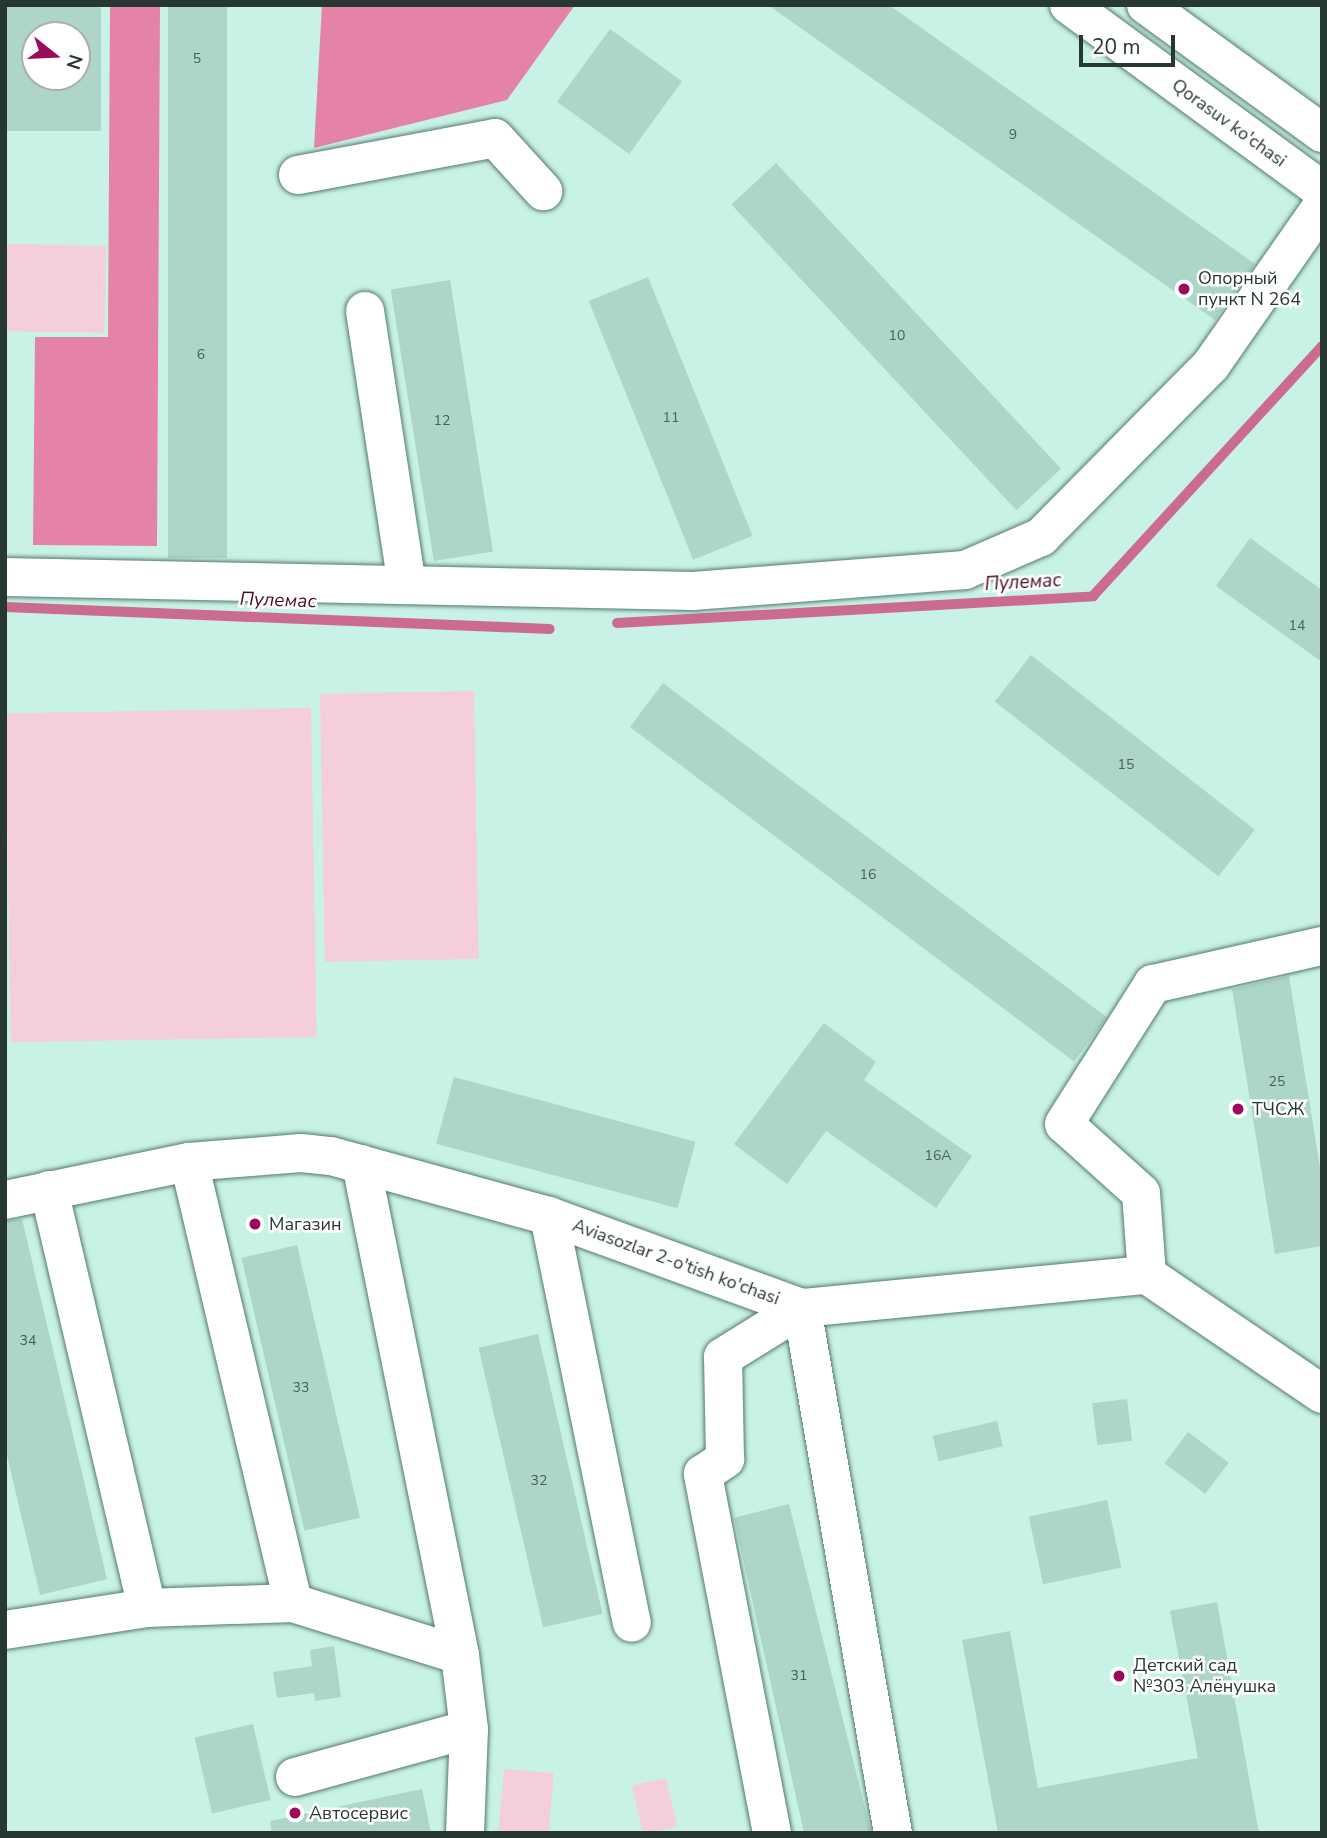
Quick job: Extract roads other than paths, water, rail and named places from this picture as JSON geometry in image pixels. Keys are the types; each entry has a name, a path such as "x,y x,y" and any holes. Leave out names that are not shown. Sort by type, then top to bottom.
{"street":[{"name":"Qorasuv ko'chasi","path":"1069,5 1322,190"},
{"path":"1146,5 1322,133"},
{"path":"298,175 495,138 543,191"},
{"path":"5,577 693,591 965,570 1041,537 1211,365 1322,206"},
{"path":"365,311 407,585"},
{"path":"1322,946 1153,985 1064,1124 1141,1193 1147,1275 1322,1394"},
{"name":"Aviasozlar 2-o'tish ko'chasi","path":"5,1200 189,1162 267,1152 361,1164 549,1216 802,1308 1147,1275"},
{"path":"189,1162 293,1603"},
{"path":"361,1164 460,1655 469,1729 465,1833"},
{"path":"49,1190 147,1608"},
{"path":"549,1216 632,1623"},
{"path":"772,1833 703,1474 725,1459 723,1357 802,1308 893,1833"},
{"path":"5,1630 147,1608 293,1603 460,1655"},
{"path":"295,1777 469,1729"}],"waterway":[{"name":"Пулемас","path":"617,623 1093,596 1322,346"},
{"name":"Пулемас","path":"5,607 550,629"}],"place":[{"name":"Опорный пункт N 264","path":"1184,289"},
{"name":"ТЧСЖ","path":"1238,1109"},
{"name":"Магазин","path":"255,1224"},
{"name":"Детский сад №303 Алёнушка","path":"1119,1676"},
{"name":"Автосервис","path":"295,1813"}]}
